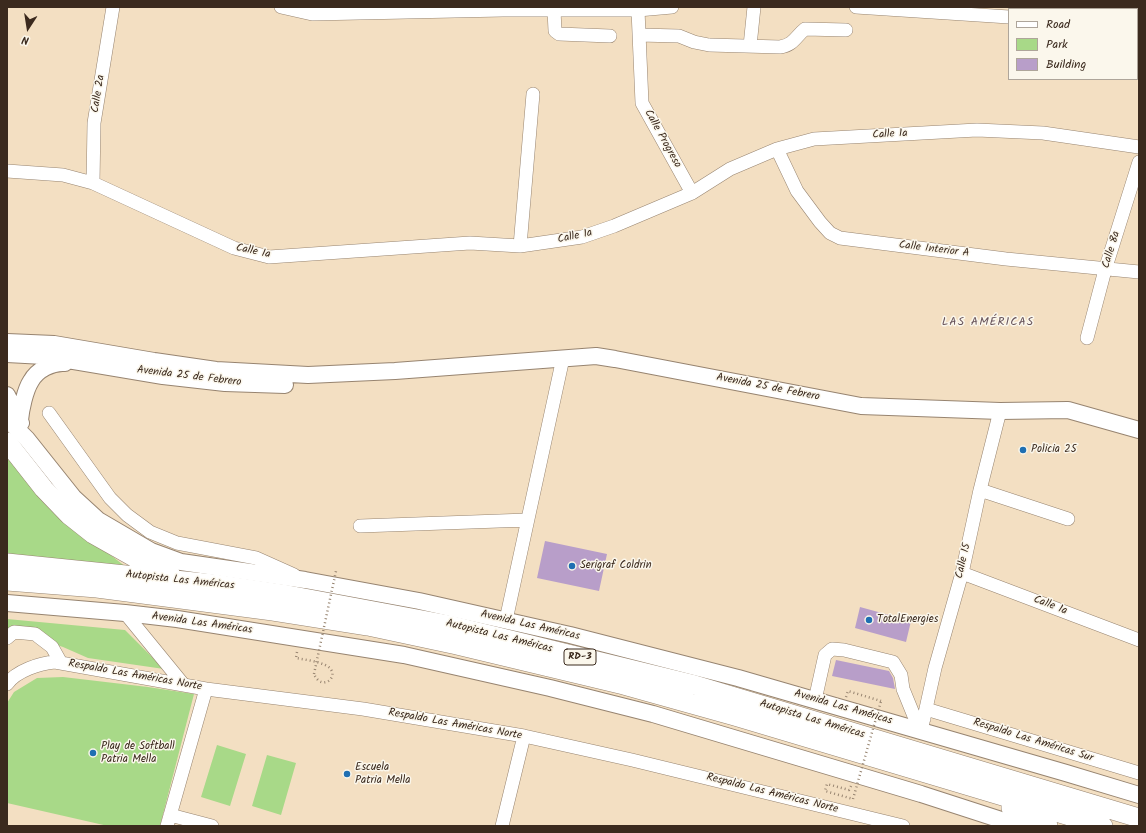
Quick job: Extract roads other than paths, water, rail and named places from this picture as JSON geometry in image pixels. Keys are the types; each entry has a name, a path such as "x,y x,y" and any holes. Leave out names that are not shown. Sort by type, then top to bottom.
{"highway":[{"path":"7,442 44,489 69,515 93,534 148,565 174,575 214,584"},
{"name":"Autopista Las Américas","path":"7,563 214,584 288,594 449,625 695,685 1139,818"},
{"name":"Autopista Las Américas","path":"7,581 97,588 273,611 368,626 624,685 735,716 1104,826"},
{"path":"965,784 1048,826"}],"main road":[{"name":"Avenida 25 de Febrero","path":"7,342 54,344 216,370 308,375 395,371 596,356 861,406 1000,411 1068,410 1139,430"},
{"name":"Avenida 25 de Febrero","path":"7,354 44,356 163,376 225,383 283,385 395,371"},
{"path":"14,420 21,408 30,381 48,366 61,363 104,366"},
{"name":"Avenida Las Américas","path":"7,395 14,420 27,439 74,498 98,520 151,551 181,562 305,580 419,601 570,635 738,678 815,700 924,720 1139,795"},
{"name":"Avenida Las Américas","path":"7,603 177,619 404,655 550,688 660,716 914,792 1020,826"},
{"path":"7,607 66,608"}],"street":[{"name":"Calle 2a","path":"94,183 94,123 113,7"},
{"path":"281,7 312,14 390,10 503,8 554,10 638,10 672,7"},
{"path":"750,46 754,7"},
{"path":"856,7 1008,17"},
{"path":"554,10 556,31 559,34 610,36"},
{"name":"Calle Progreso","path":"638,10 642,103 692,193"},
{"path":"639,35 679,36 694,42 709,45 787,46 805,29 846,30"},
{"path":"520,246 533,94"},
{"name":"Calle 1a","path":"7,171 63,175 94,183 234,248 269,257 470,243 520,246 582,237 614,226 692,193 730,169 777,149 814,139 976,130 1043,133 1139,147"},
{"name":"Calle Interior A","path":"777,149 797,191 825,228 830,233 840,238 1006,259 1106,270 1139,272"},
{"name":"Calle 8a","path":"1087,338 1139,162"},
{"path":"506,620 562,358"},
{"name":"Calle 15","path":"924,720 935,668 962,573 980,490 1000,411"},
{"path":"49,413 110,498 127,515 150,532 177,543 256,558 305,580"},
{"path":"980,490 1068,519"},
{"path":"360,526 527,520"},
{"name":"Calle 1a","path":"962,573 1139,640"},
{"path":"125,613 183,684"},
{"path":"7,638 14,632 35,634 52,647 61,663"},
{"path":"815,700 825,656 832,649 844,650 894,662 901,675 903,689 914,716 924,720"},
{"name":"Respaldo Las Américas Norte","path":"8,680 20,673 55,662 206,689 363,709 524,736 632,760 903,826"},
{"path":"206,689 168,821 212,826"},
{"name":"Respaldo Las Américas Sur","path":"924,720 1139,773"},
{"path":"502,826 524,736"}],"place":[{"name":"Policia 25","path":"1023,450"},
{"name":"Serigraf Coldrin","path":"572,566"},
{"name":"TotalEnergies","path":"869,620"},
{"name":"Play de Softball Patria Mella","path":"93,753"},
{"name":"Escuela Patria Mella","path":"347,774"}],"district":[{"name":"LAS AMÉRICAS","path":"988,323"}]}
